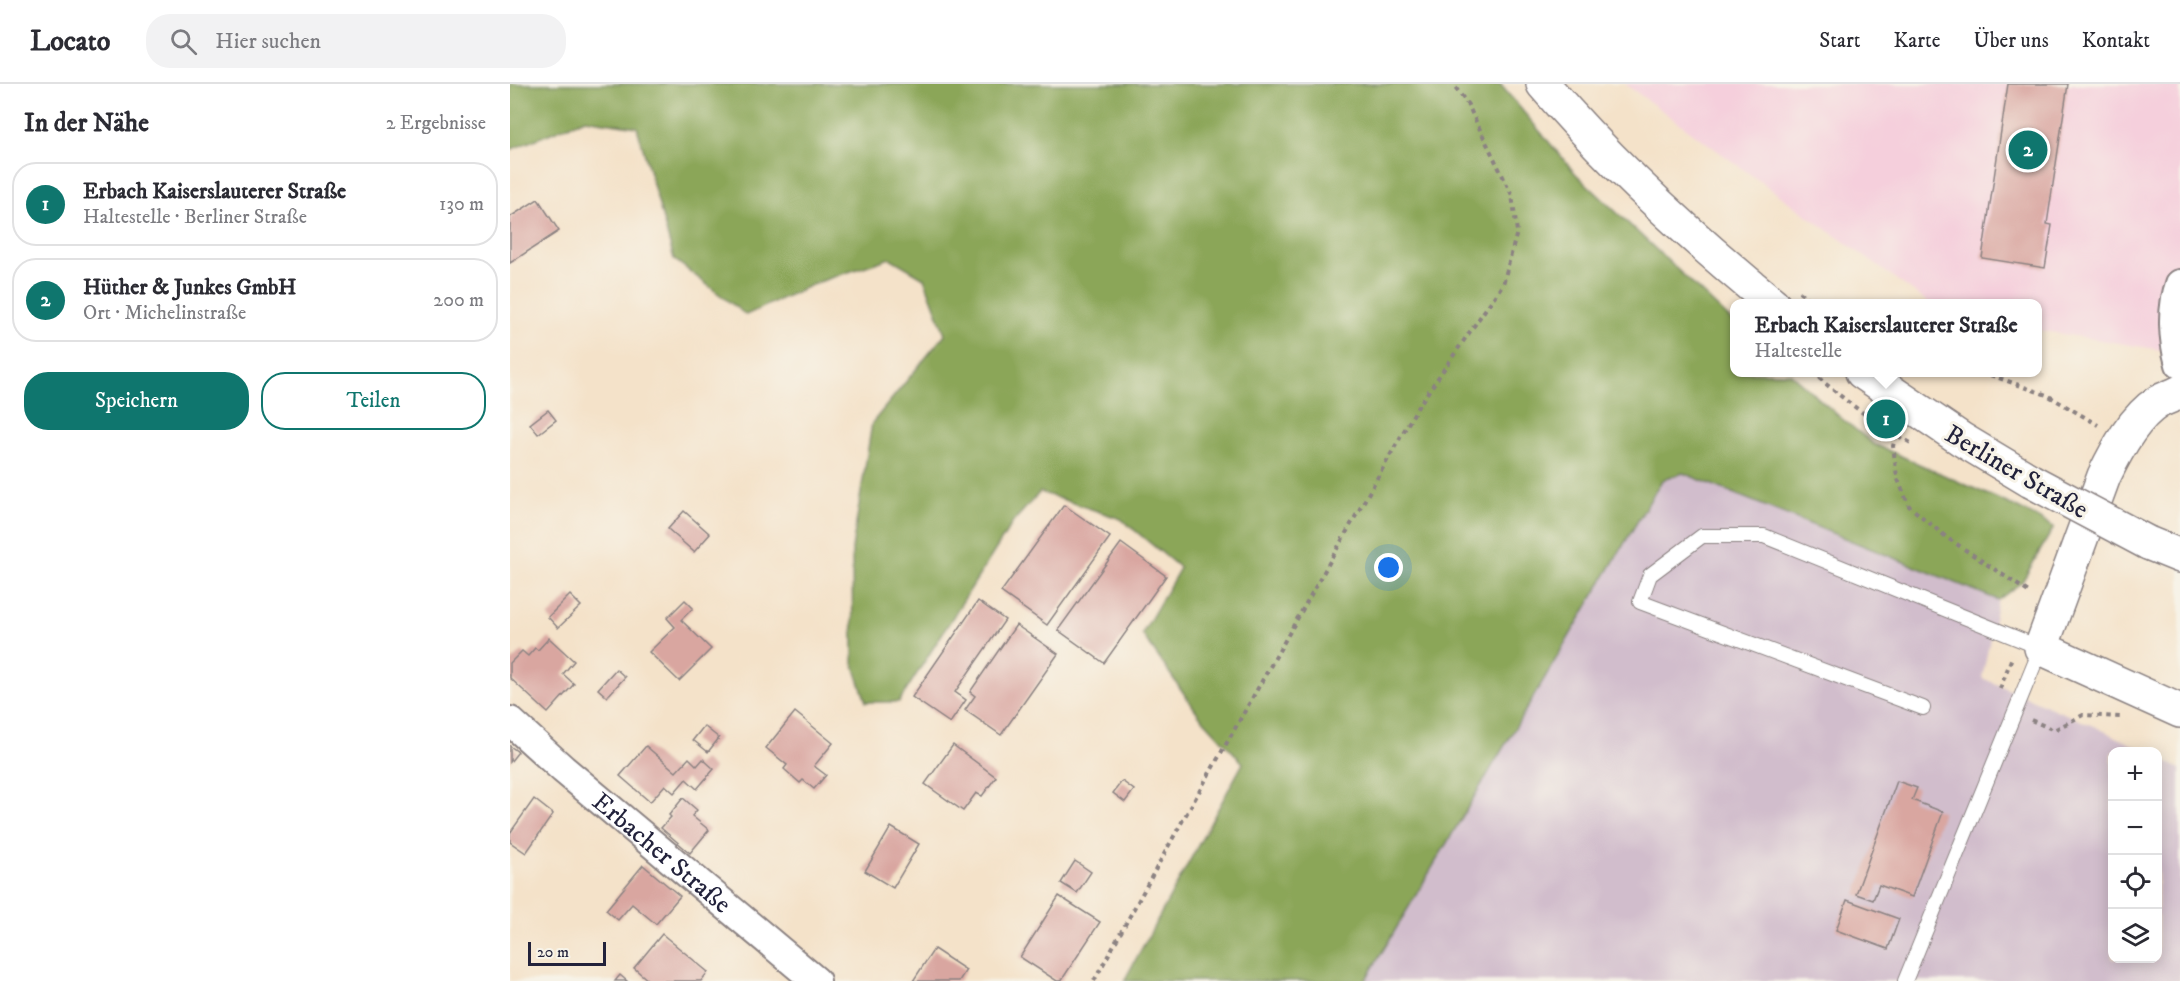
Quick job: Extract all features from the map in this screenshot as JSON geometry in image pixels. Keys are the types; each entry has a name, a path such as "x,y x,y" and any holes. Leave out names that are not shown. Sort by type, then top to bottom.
{"street":[{"path":"1543,84 1632,179 1715,256 1768,299"},
{"path":"2180,284 2174,323 2175,346 2180,364"},
{"name":"Berliner Straße","path":"1869,377 1961,439 2031,481 2088,513 2180,556"},
{"path":"2180,392 2157,403 2131,429 2115,452 2104,476 2041,648 2180,711"},
{"name":"Erbacher Straße","path":"510,721 816,981"}],"lane":[{"path":"1905,981 2041,648 1764,536 1702,536 1650,575 1640,602 1923,708"}],"path":[{"path":"1094,981 1417,408 1503,284 1517,232 1512,195 1468,105 1453,84"},
{"path":"1996,377 2047,395 2102,427"},
{"path":"1896,435 1893,446 1898,477 1909,506 1946,537 2035,596"},
{"path":"2014,712 2054,730 2083,716 2126,718"}],"shaded area":[{"path":"1625,84 2180,84 2180,353 2042,331 2042,299 1923,299"},
{"path":"1683,473 1998,600 1982,678 2137,747 2108,747 2108,963 2162,963 2162,760 2180,769 2180,981 1365,981 1662,480"}],"green space":[{"path":"510,84 1500,84 1576,174 1730,319 1730,377 1795,377 1874,444 2018,508 2054,527 2022,582 1998,600 1683,473 1662,480 1365,981 1124,981 1243,763 1199,715 1142,634 1180,568 1121,519 1040,492 1013,522 899,702 866,702 853,663 852,549 872,423 945,334 924,278 890,258 816,283 746,315 674,259 637,127 585,119 510,150"}],"building":[{"path":"2008,84 2068,84 2047,224 2052,225 2045,268 1982,258"},
{"path":"538,199 559,231 510,263 510,217"},
{"path":"548,410 556,420 538,434 530,424"},
{"path":"1064,505 1110,537 1047,625 1001,592"},
{"path":"684,511 710,534 694,552 668,529"},
{"path":"1121,543 1166,576 1104,663 1058,630"},
{"path":"570,595 581,606 558,628 548,617"},
{"path":"685,600 693,608 681,620 711,649 679,681 649,652 675,627 667,618"},
{"path":"978,601 1005,620 955,692 966,700 950,723 912,697"},
{"path":"1016,625 1058,654 1001,735 965,710 975,696 970,692"},
{"path":"549,638 574,661 563,674 574,684 548,713 510,678 510,663 522,651 528,656 535,648 538,650"},
{"path":"616,669 625,677 607,697 598,689"},
{"path":"795,712 833,743 814,766 826,775 814,789 803,780 800,783 784,769 787,765 766,748"},
{"path":"704,726 719,738 708,752 693,740"},
{"path":"953,745 996,777 982,796 976,793 963,811 925,784"},
{"path":"510,746 518,752 510,762"},
{"path":"646,746 676,772 689,758 697,766 703,759 714,769 697,789 686,779 674,793 665,785 650,802 620,776"},
{"path":"1122,781 1134,790 1125,802 1113,793"},
{"path":"1897,781 1917,788 1912,800 1943,812 1912,897 1879,885 1873,900 1856,894"},
{"path":"683,798 697,810 692,816 709,830 690,853 661,828"},
{"path":"534,799 553,814 526,853 510,842 510,833"},
{"path":"891,827 919,844 893,888 865,871"},
{"path":"1075,861 1091,872 1077,893 1061,883"},
{"path":"643,865 680,896 656,924 632,904 618,920 606,910"},
{"path":"1059,896 1100,922 1061,981 1057,981 1020,957"},
{"path":"1847,900 1899,919 1888,949 1836,930"},
{"path":"662,934 708,972 701,981 649,981 634,968"},
{"path":"934,949 966,970 959,981 913,981"},
{"path":"620,975 627,981 615,981"}],"place":[{"name":"Hüther & Junkes GmbH","path":"2028,150"},
{"name":"Erbach Kaiserslauterer Straße","path":"1886,419"}]}
